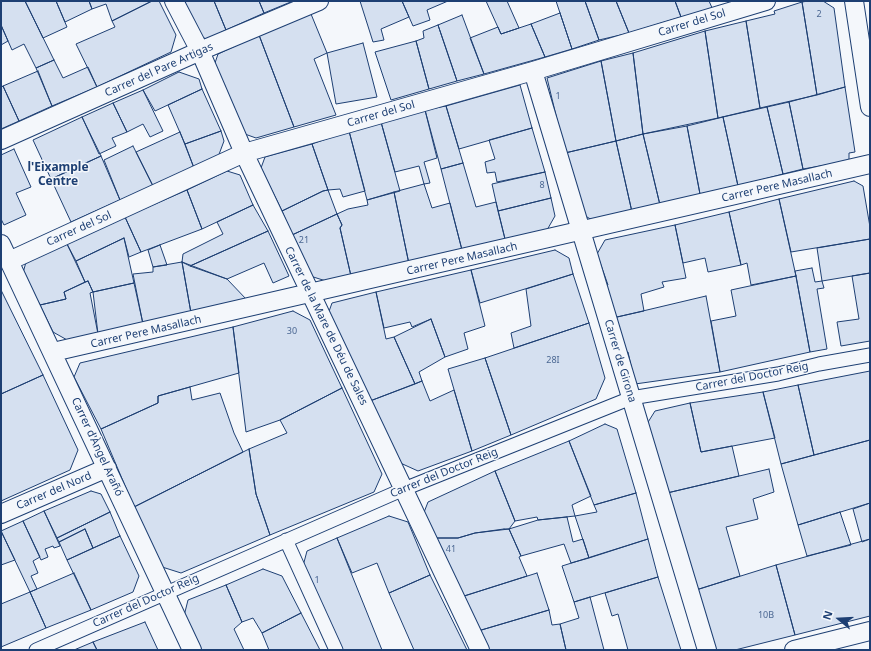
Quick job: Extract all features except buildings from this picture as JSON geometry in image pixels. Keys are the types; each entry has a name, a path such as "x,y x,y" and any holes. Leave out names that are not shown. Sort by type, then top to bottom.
{"street":[{"name":"Carrer de la Mare de Déu de Sales","path":"174,1 200,51 244,153 480,650"},
{"name":"Carrer del Pare Artigas","path":"1,140 200,51 319,1"},
{"name":"Carrer del Sol","path":"9,261 244,153 533,71 766,1"},
{"path":"854,1 870,108"},
{"name":"Carrer de Girona","path":"533,71 580,232 707,650"},
{"name":"Carrer Pere Masallach","path":"53,352 311,294 870,164"},
{"name":"Carrer d'Àngel Arañó","path":"1,244 108,468 192,650"},
{"name":"Carrer del Doctor Reig","path":"36,650 165,592 404,489 631,398 778,374 870,354"},
{"name":"Carrer del Nord","path":"1,514 108,468"},
{"path":"286,540 336,650"},
{"path":"794,650 870,631"}],"district":[{"name":"l'Eixample Centre","path":"58,175"}]}
